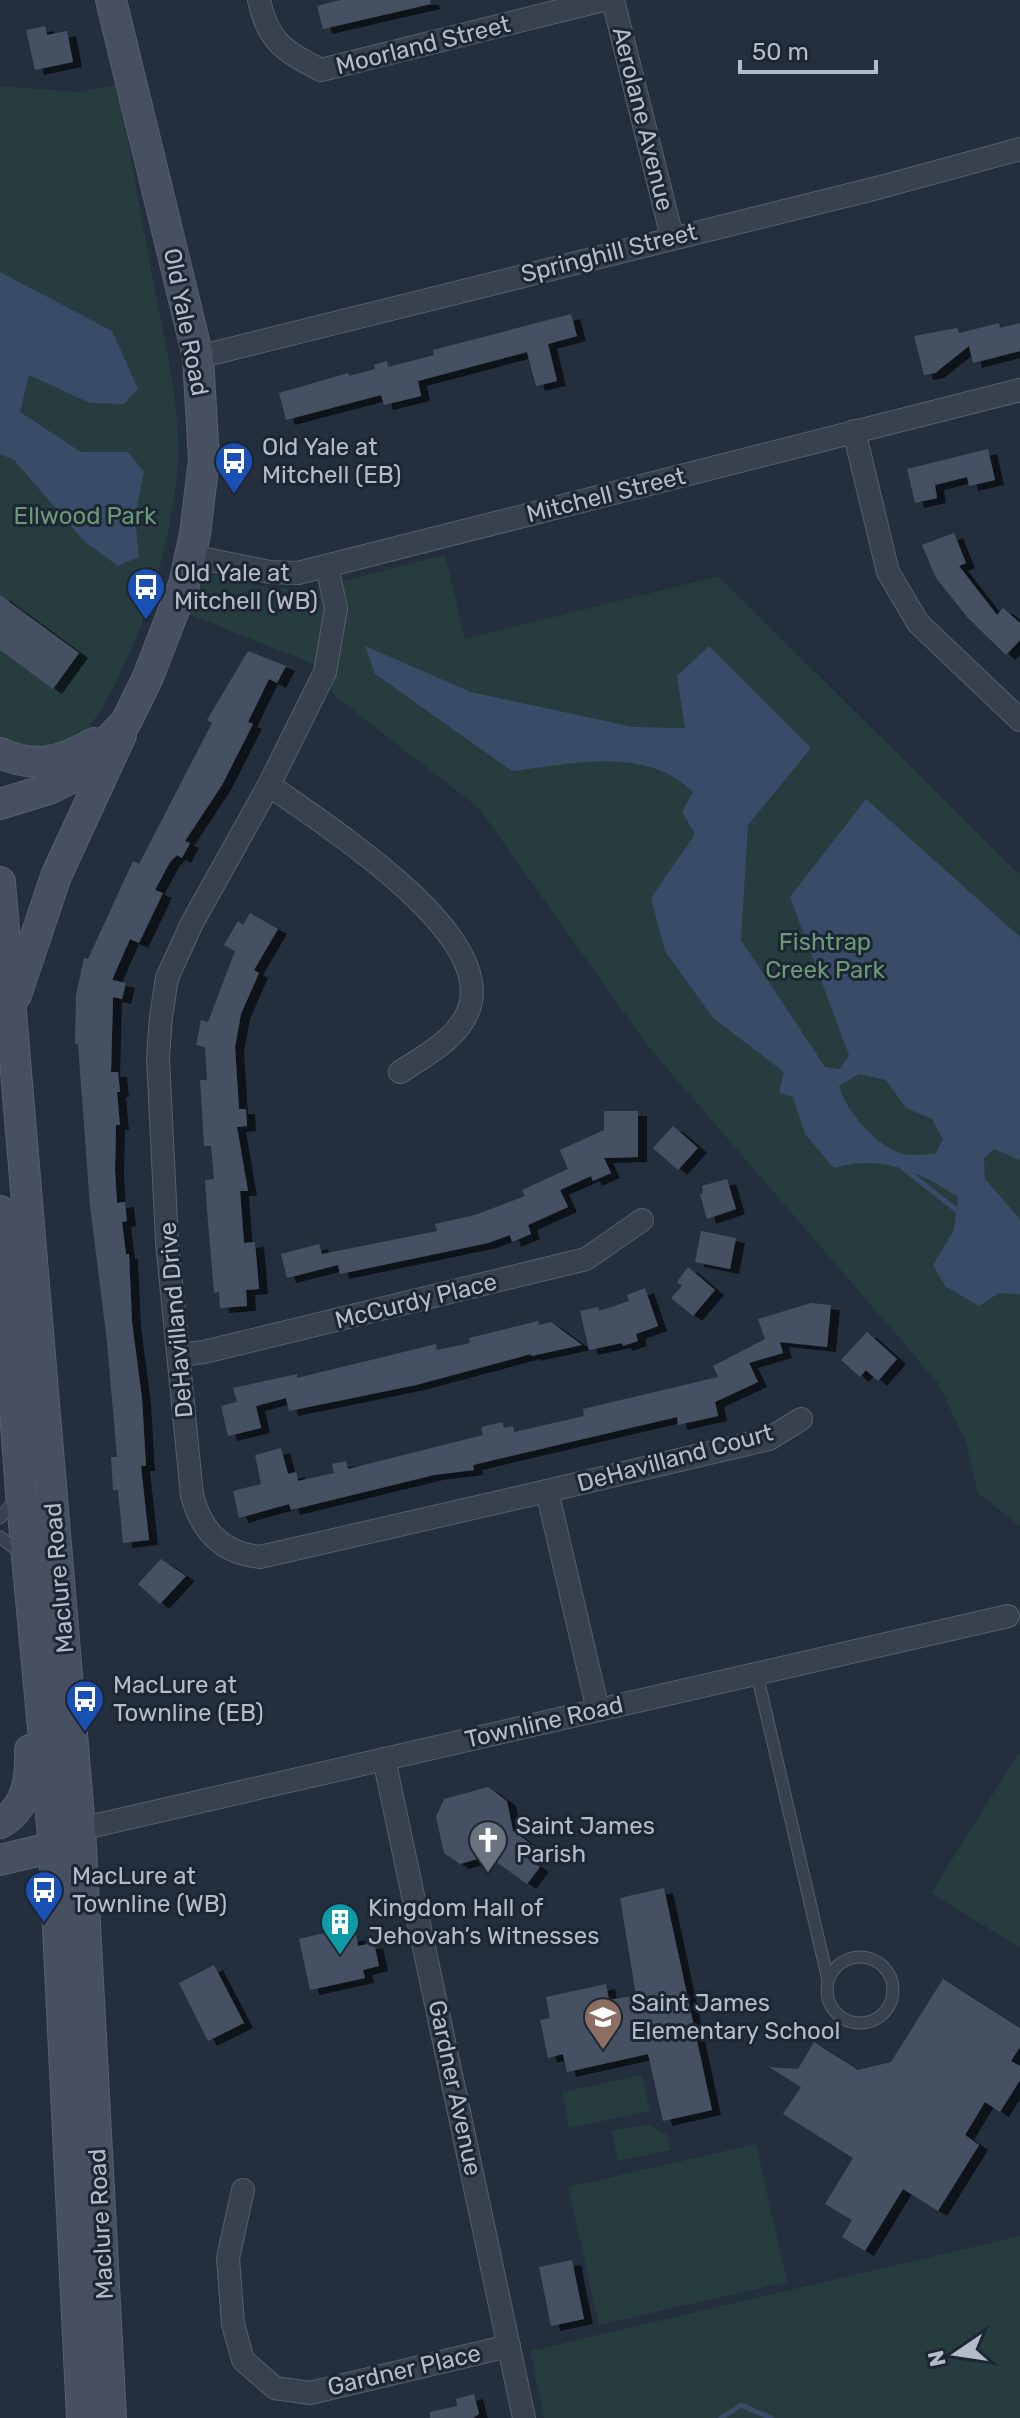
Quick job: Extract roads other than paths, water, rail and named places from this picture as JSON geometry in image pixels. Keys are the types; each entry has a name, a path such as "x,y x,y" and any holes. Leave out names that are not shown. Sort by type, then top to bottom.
{"main road":[{"name":"Old Yale Road","path":"0,804 49,789 73,777 126,722 148,677 184,584 191,556 204,460 198,357 111,0"},
{"path":"0,753 27,763 48,763 67,758 126,722"},
{"path":"11,1008 56,876 97,793 126,722"},
{"name":"Maclure Road","path":"0,882 11,1008 62,1834 111,2418"},
{"name":"Maclure Road","path":"0,1211 40,1699 62,1834 82,2418"},
{"path":"0,1823 15,1812 29,1786 29,1721 40,1699"},
{"name":"Townline Road","path":"0,1836 62,1834"},
{"name":"Townline Road","path":"0,1860 62,1834"}],"street":[{"name":"Moorland Street","path":"259,0 268,31 291,55 321,70 603,0"},
{"name":"Aerolane Avenue","path":"613,0 672,237"},
{"name":"Springhill Street","path":"198,357 881,187 1020,149"},
{"name":"Mitchell Street","path":"191,556 270,572 298,573 1020,390"},
{"path":"854,431 888,572 918,623 1020,720"},
{"name":"DeHavilland Drive","path":"327,567 336,608 328,659 301,724 192,923 167,978 161,1017 158,1057 167,1242 192,1495 198,1517 218,1542 244,1555 275,1555 547,1491"},
{"path":"269,785 385,869 438,920 460,951 470,978 471,1001 462,1023 435,1050 400,1072"},
{"name":"McCurdy Place","path":"179,1355 204,1352 586,1259 642,1220"},
{"name":"DeHavilland Court","path":"547,1491 769,1439 801,1419"},
{"path":"547,1491 598,1710"},
{"name":"Townline Road","path":"62,1834 1008,1616"},
{"name":"Gardner Avenue","path":"384,1759 524,2418"},
{"name":"Gardner Place","path":"243,2190 228,2258 233,2324 243,2360 275,2388 310,2393 509,2346"}],"lane":[{"path":"0,1518 21,1492"},
{"path":"0,1537 27,1559"},
{"path":"757,1674 828,1980 828,2002 842,2019 864,2024 875,2020 890,2004 892,1981 879,1963 869,1958 849,1959 832,1971 828,1980"}],"water":[{"path":"0,272 112,331 138,389 124,404 90,403 29,375 20,412 81,452 128,452 144,472 135,517 139,557 118,566 85,542 14,460 0,454"},
{"path":"365,646 471,692 633,727 685,728 677,676 709,646 811,748 748,825 741,940 825,1067 840,1069 849,1055 790,897 866,799 1020,937 1020,1160 994,1149 984,1158 985,1179 1020,1219 1020,1294 999,1293 979,1306 945,1286 933,1265 954,1230 958,1197 914,1173 883,1164 851,1164 834,1168 805,1134 793,1097 779,1093 784,1072 713,1018 665,951 651,898 695,834 682,812 693,792 674,777 630,763 583,762 512,771 375,674","holes":["859,1074 886,1080 906,1108 932,1119 943,1139 935,1154 903,1154 883,1144 855,1117 839,1086"]}],"waterway":[{"path":"902,1167 960,1213"},
{"path":"721,2418 741,2405 771,2418"}],"place":[{"name":"Old Yale at Mitchell (EB)","path":"234,495"},
{"name":"Old Yale at Mitchell (WB)","path":"146,621"},
{"name":"MacLure at Townline (EB)","path":"85,1733"},
{"name":"Saint James Parish","path":"488,1874"},
{"name":"MacLure at Townline (WB)","path":"44,1924"},
{"name":"Kingdom Hall of Jehovah’s Witnesses","path":"340,1956"},
{"name":"Saint James Elementary School","path":"603,2051"}],"park label":[{"name":"Ellwood Park","path":"85,516"},
{"name":"Fishtrap Creek Park","path":"825,956"}]}
